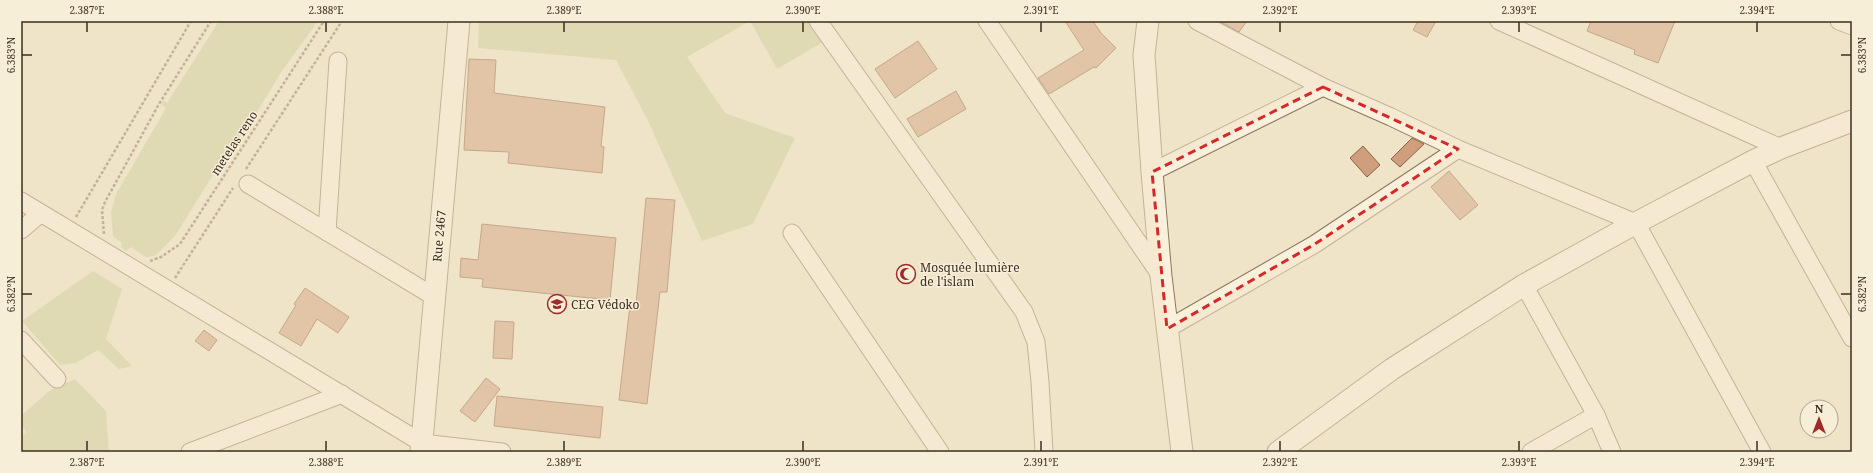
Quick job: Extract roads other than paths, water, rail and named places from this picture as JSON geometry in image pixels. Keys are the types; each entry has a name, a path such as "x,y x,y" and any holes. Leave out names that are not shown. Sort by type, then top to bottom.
{"street":[{"name":"Rue 2467","path":"421,447 433,296 459,21"},
{"path":"818,21 1024,312 1036,342 1044,452"},
{"path":"988,21 1161,276"},
{"path":"1148,21 1144,55 1152,172 1161,276 1182,452"},
{"path":"1197,21 1323,87 1458,149 1636,223 1762,452"},
{"path":"1499,21 1780,148"},
{"path":"1840,21 1852,26"},
{"path":"327,232 338,61"},
{"path":"1152,172 1323,87"},
{"path":"1278,452 1392,368 1524,285 1753,161 1780,148 1852,121"},
{"path":"1167,329 1315,244 1458,149"},
{"path":"1753,161 1852,338"},
{"path":"242,180 433,296"},
{"path":"21,201 40,214 342,394 421,447 502,452"},
{"path":"21,230 40,214"},
{"path":"792,233 940,452"},
{"path":"1524,285 1596,415 1612,452"},
{"path":"21,340 57,379"},
{"path":"190,452 342,394"},
{"path":"1178,412 1196,452"},
{"path":"1531,452 1596,415"}],"place":[{"name":"Mosquée lumière de l'islam","path":"906,274"},
{"name":"CEG Védoko","path":"557,304"}]}
